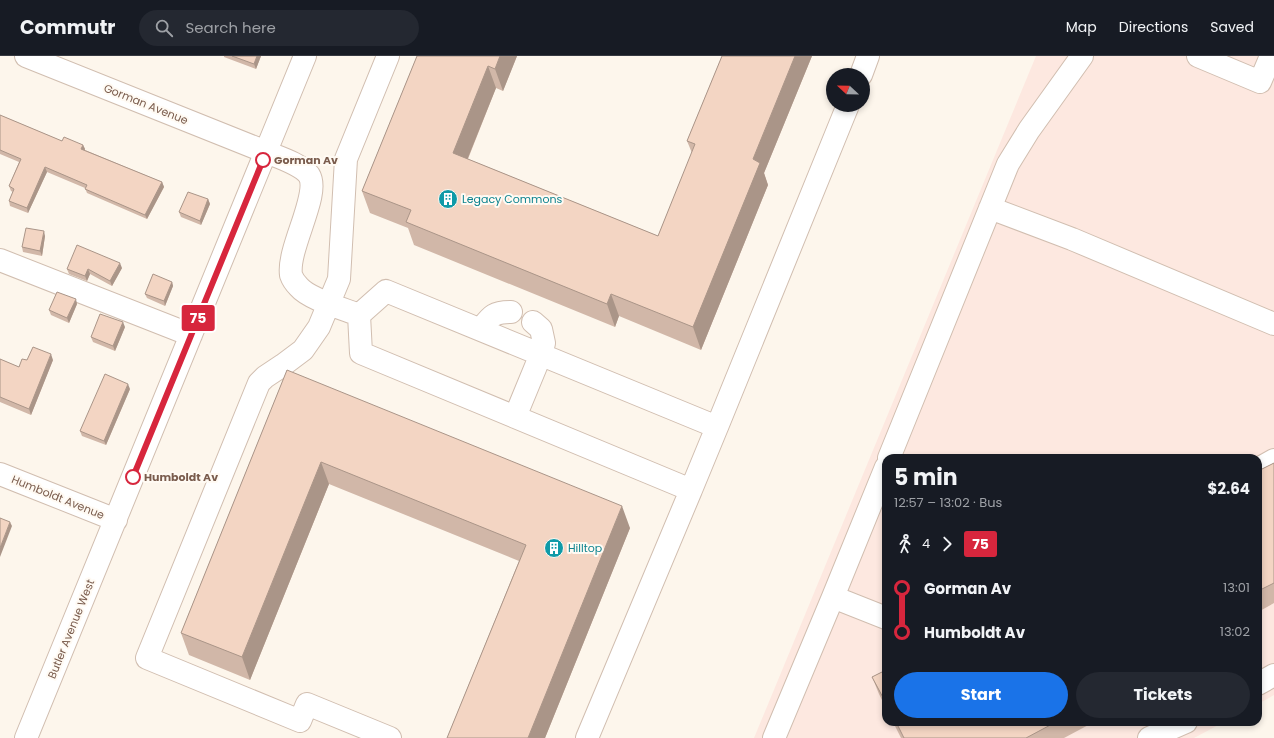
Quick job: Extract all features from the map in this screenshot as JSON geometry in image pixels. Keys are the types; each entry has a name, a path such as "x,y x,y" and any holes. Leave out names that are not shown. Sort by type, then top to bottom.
{"street":[{"name":"Gorman Avenue","path":"26,56 301,167 309,175 312,191 291,259 291,276 299,288 310,296 359,316"},
{"name":"Butler Avenue West","path":"26,738 305,56"},
{"path":"388,56 346,159 339,279 320,328 303,350 283,366 265,377 259,383 147,658 300,721 307,704 390,738"},
{"path":"864,68 868,56"},
{"path":"892,454 1008,164 1029,130 1082,56"},
{"path":"1198,56 1260,82 1270,56"},
{"path":"587,738 717,427 845,112"},
{"path":"990,208 1072,239 1274,324"},
{"path":"0,260 191,335"},
{"path":"691,490 361,353 359,316 386,291 717,427"},
{"path":"481,329 488,319 498,312 511,312"},
{"path":"515,417 541,354 544,342 541,329 533,322"},
{"path":"1262,467 1274,460"},
{"name":"Humboldt Avenue","path":"0,474 116,520"},
{"path":"774,738 882,477"},
{"path":"833,597 882,616"},
{"path":"1262,682 1274,675"},
{"path":"1149,738 1177,726"}],"shaded area":[{"path":"1036,56 1274,56 1274,695 1262,702 1262,454 882,454 882,726 1216,726 1194,738 754,738"}],"building":[{"path":"232,56 257,56 254,64"},
{"name":"Legacy Commons","path":"417,56 500,56 495,69 488,66 453,153 658,236 695,144 687,141 722,56 795,56 753,159 760,163 693,327 611,294 607,304 406,222 411,210 362,191"},
{"path":"0,115 62,141 64,137 83,145 81,149 162,182 145,215 85,189 87,185 45,167 27,208 9,201 14,189 9,186 21,159 0,150"},
{"path":"188,192 208,199 200,221 179,212"},
{"path":"26,228 44,231 40,251 22,247"},
{"path":"77,245 120,263 110,281 88,269 85,276 67,269"},
{"path":"153,274 172,282 164,301 145,294"},
{"path":"57,292 76,299 67,318 49,310"},
{"path":"100,314 123,322 113,346 91,337"},
{"path":"33,347 51,354 29,409 0,397 0,359 19,367 22,359 27,360"},
{"name":"Hilltop","path":"287,370 622,506 528,738 447,738 526,545 321,462 242,657 181,633"},
{"path":"105,374 128,384 104,441 80,431"},
{"path":"1274,463 1274,583 1262,589 1262,469"},
{"path":"0,518 10,522 0,548"},
{"path":"882,672 882,696 872,677"},
{"path":"898,726 1048,726 1026,738 904,738"}],"bus line":[{"name":"75","path":"133,477 263,160"}],"place":[{"name":"Gorman Av","path":"263,160"},
{"name":"Legacy Commons","path":"448,199"},
{"name":"Humboldt Av","path":"133,477"},
{"name":"Hilltop","path":"554,548"}]}
